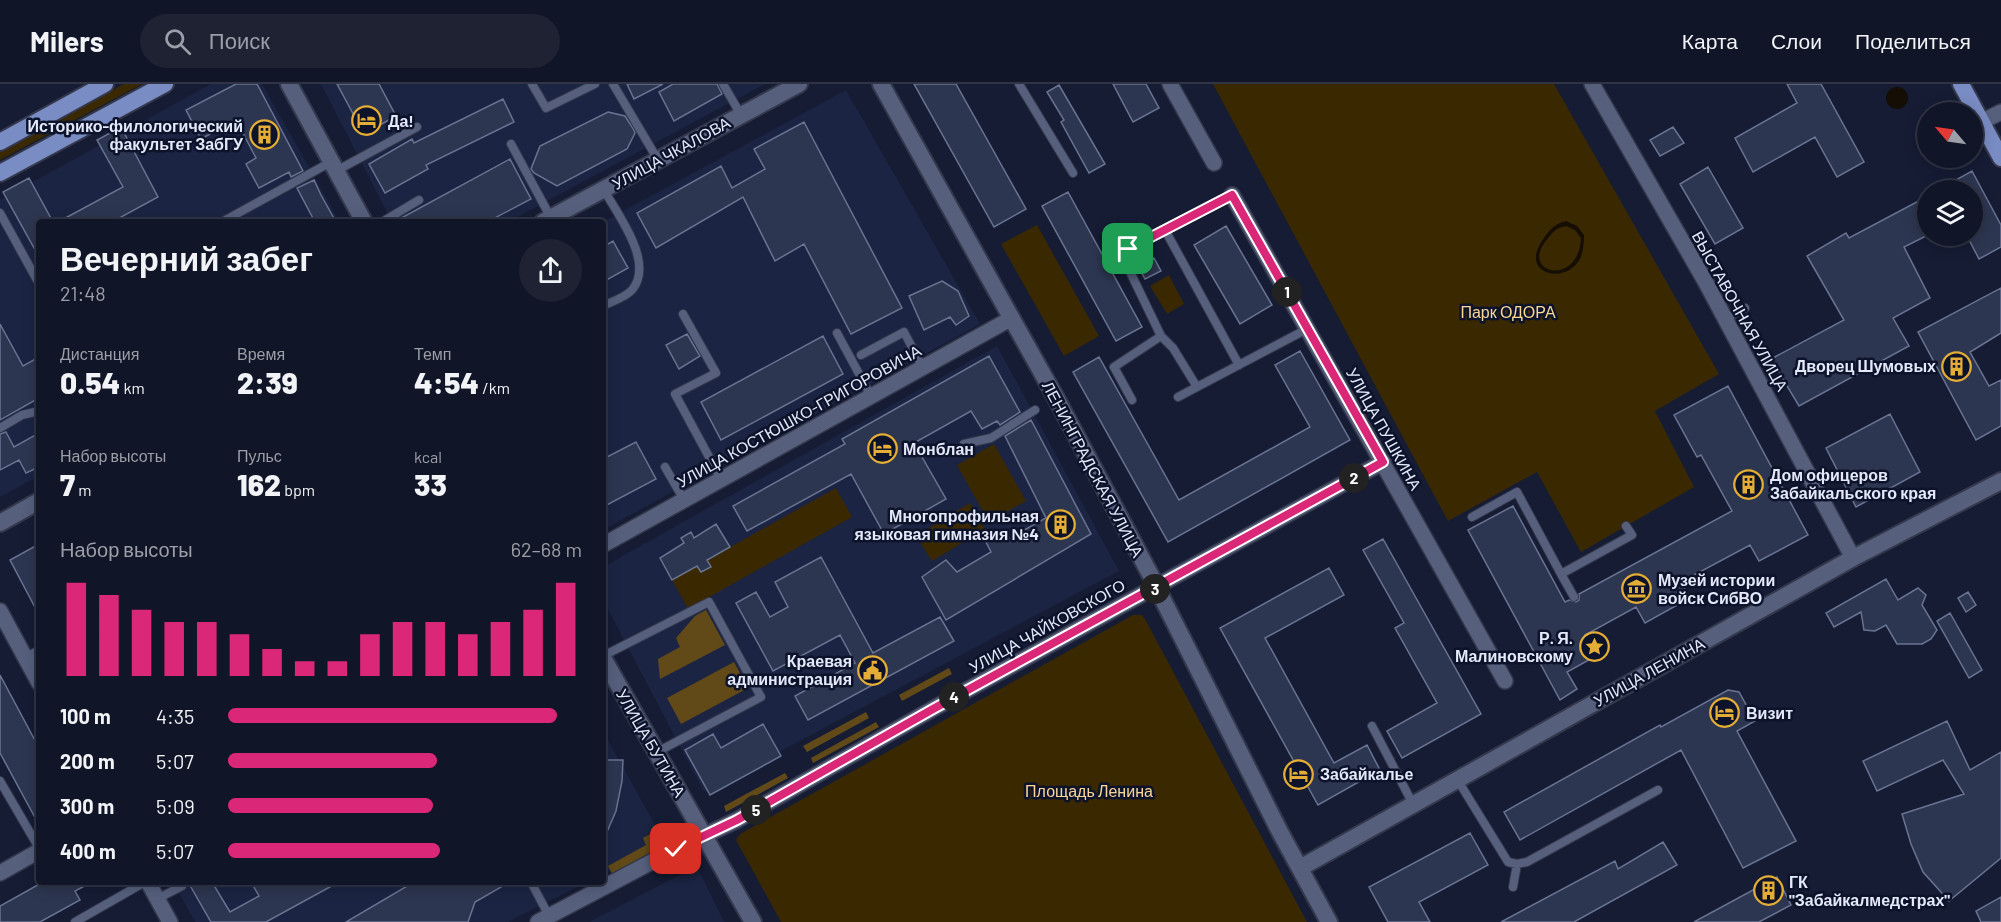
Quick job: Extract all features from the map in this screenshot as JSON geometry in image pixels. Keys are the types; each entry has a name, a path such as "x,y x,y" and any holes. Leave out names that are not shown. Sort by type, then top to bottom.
{"main road":[{"path":"0,142 105,84"},
{"path":"0,173 165,84"},
{"path":"289,84 362,219"},
{"name":"ЛЕНИНГРАДСКАЯ УЛИЦА","path":"880,84 1012,318 1329,922"},
{"path":"1961,84 1971,102"},
{"name":"УЛИЦА ЧКАЛОВА","path":"549,219 791,86"},
{"path":"1983,124 2001,158"},
{"name":"УЛИЦА ЛЕНИНА","path":"1300,868 1853,558 2001,481"},
{"path":"0,523 36,503"},
{"name":"УЛИЦА БУТИНА","path":"606,662 753,922"}],"street":[{"path":"1170,84 1214,163"},
{"name":"ВЫСТАВОЧНАЯ УЛИЦА","path":"1592,84 1725,319 1853,558"},
{"path":"1983,121 2001,112"},
{"name":"УЛИЦА ПУШКИНА","path":"1232,195 1505,681"},
{"name":"УЛИЦА КОСТЮШКО-ГРИГОРОВИЧА","path":"606,543 1012,318"},
{"name":"УЛИЦА ЧАЙКОВСКОГО","path":"544,919 737,820 948,701 1383,462"},
{"path":"1,616 36,677"},
{"path":"0,873 36,852"},
{"path":"148,885 170,922"}],"lane":[{"path":"532,84 546,108 595,84"},
{"path":"613,84 658,160"},
{"path":"723,84 741,115"},
{"path":"1019,84 1073,173"},
{"path":"228,219 417,128"},
{"path":"511,144 547,219"},
{"path":"604,190 640,256 638,279 632,291 606,304"},
{"path":"1197,387 1173,348 1161,336 1121,254 1232,195"},
{"path":"387,219 420,200"},
{"path":"0,213 36,278"},
{"path":"1165,230 1239,365"},
{"path":"1725,319 1745,308"},
{"path":"683,314 716,373 675,394 722,479"},
{"path":"1178,397 1307,329"},
{"path":"861,356 904,332 923,368"},
{"path":"837,333 871,396"},
{"path":"1132,400 1114,367 1161,336"},
{"path":"964,444 992,438 1035,410"},
{"path":"0,428 22,416 36,412"},
{"path":"665,467 684,500"},
{"path":"1472,517 1517,492 1574,597"},
{"path":"1561,574 1632,535 1626,526"},
{"path":"606,655 709,602 761,697 656,752"},
{"path":"25,657 36,652"},
{"path":"1372,726 1413,804"},
{"path":"1457,780 1508,862 1517,864 1527,862 1658,790"},
{"path":"0,781 36,845"},
{"path":"1513,887 1517,864"},
{"path":"75,922 141,885"},
{"path":"532,885 544,919"},
{"path":"157,898 182,886"}],"shaded area":[{"path":"211,84 262,84 338,219 36,219 36,478 0,497 0,200"},
{"path":"321,84 765,84 514,219 390,219"},
{"path":"1897,87 1905,90 1908,98 1905,106 1897,109 1889,106 1886,98 1889,90"},
{"path":"846,90 980,324 606,528 606,220"},
{"path":"1566,221 1577,226 1584,235 1580,259 1564,272 1555,274 1546,272 1540,268 1536,260 1537,250 1556,225","holes":["1566,226 1575,230 1581,238 1578,254 1571,264 1562,269 1545,268 1540,262 1540,253 1547,239 1554,231 1562,227"]},
{"path":"997,346 1119,571 704,792 606,606 606,565"},
{"path":"706,610 725,645 660,679 658,659 680,647 676,638 695,616"},
{"path":"734,662 748,688 681,724 667,698"},
{"path":"949,668 952,674 902,701 899,695"},
{"path":"866,712 869,718 807,752 803,746"},
{"path":"876,722 879,727 813,763 811,758"},
{"path":"606,736 665,843 606,872"},
{"path":"785,773 788,778 726,812 724,806"},
{"path":"658,830 665,844 612,874 608,866 646,845 643,838"},
{"path":"697,866 724,922 589,922"},
{"path":"175,885 581,885 508,922 195,922"}],"green space":[{"path":"124,84 142,84 0,160 0,151"},
{"name":"Парк ОДОРА","path":"1213,84 1554,84 1719,374 1655,411 1694,487 1581,552 1537,472 1448,521"},
{"path":"1037,225 1099,336 1064,356 1001,244"},
{"path":"1169,275 1184,304 1167,314 1150,286"},
{"path":"994,444 1026,501 989,522 957,465"},
{"path":"836,488 852,517 688,609 672,580 697,566 701,572 711,567 707,560"},
{"path":"970,503 985,529 932,561 916,536"},
{"name":"Площадь Ленина","path":"1133,615 1142,615 1145,619 1307,922 781,922 736,840 740,834"}],"building":[{"name":"Историко-филологический факультет ЗабГУ","path":"236,84 257,84 303,171 291,177 289,172 259,188 246,164 256,158 236,120 201,139 186,110"},
{"path":"337,84 379,84 396,116 364,134"},
{"path":"627,84 663,84 634,99"},
{"path":"673,84 717,84 722,94 674,121 659,92"},
{"path":"914,84 956,84 1026,209 994,227"},
{"path":"1113,84 1146,84 1159,108 1133,122"},
{"path":"1787,84 1821,84 1864,162 1837,177 1815,137 1753,172 1735,138 1797,103"},
{"path":"1059,85 1105,164 1089,173 1061,122 1064,120 1047,92"},
{"path":"503,99 514,122 426,165 428,169 385,193 369,164 412,139 414,143"},
{"path":"608,112 625,116 634,130 635,133 627,149 557,186 534,173 531,169 540,146"},
{"path":"804,122 902,308 851,334 804,244 775,261 743,197 656,248 637,213 721,166 732,188 765,169 754,149"},
{"path":"121,127 158,197 118,219 64,219 123,187 97,140"},
{"path":"1673,127 1684,143 1660,156 1650,140"},
{"path":"510,159 531,199 493,219 400,219"},
{"path":"1708,167 1743,228 1715,244 1680,184"},
{"path":"1972,171 1977,180 1956,180"},
{"path":"29,178 51,219 36,219 36,252 3,192"},
{"path":"314,180 334,219 313,219 297,188"},
{"path":"1983,191 2001,225 2001,247 1979,259 1972,246 1983,246"},
{"path":"1068,192 1142,327 1116,341 1042,206"},
{"path":"1917,202 1917,240 1904,247 1930,298 1893,318 1909,346 1799,406 1771,359 1844,320 1807,256 1846,233 1849,238"},
{"path":"1226,226 1272,305 1240,324 1194,245"},
{"path":"613,241 628,268 606,280 606,245"},
{"path":"1154,258 1161,271 1145,279 1138,266"},
{"path":"942,281 958,291 969,316 956,325 950,317 924,330 909,296"},
{"name":"Дворец Шумовых","path":"2001,288 2001,333 1970,352 1989,386 2001,380 2001,426 1976,440 1918,332"},
{"path":"0,324 23,366 36,359 36,400 0,420"},
{"path":"687,334 700,356 679,369 666,345"},
{"path":"823,336 843,374 721,440 701,402"},
{"path":"1300,351 1350,440 1168,542 1073,372 1099,357 1179,500 1310,427 1275,365"},
{"name":"Монблан","path":"989,356 1020,412 1000,425 997,421 982,429 971,411 914,443 946,499 884,534 851,474 747,531 733,506 845,444 842,439"},
{"name":"Музей истории войск СибВО","path":"1728,386 1808,535 1759,561 1750,545 1681,582 1690,598 1645,623 1636,607 1585,635 1596,656 1567,672 1577,689 1560,700 1468,530 1513,506 1565,602 1569,600 1576,602 1579,600 1579,594 1732,511 1701,455 1697,457 1674,415"},
{"path":"1890,414 1920,472 1856,507 1826,448"},
{"name":"Многопрофильная языковая гимназия №4","path":"1031,420 1091,534 946,620 922,577 946,560 957,572 991,552 985,540 1002,532 1006,540 1046,518 1005,436"},
{"path":"6,432 14,447 36,435 36,468 26,473 19,460 0,470 0,434"},
{"path":"636,442 656,479 606,505 606,457"},
{"path":"716,524 730,547 707,560 711,567 701,572 697,566 672,580 660,558 684,543 681,538 691,532 694,538"},
{"path":"1383,539 1481,714 1402,758 1387,731 1437,703 1395,628 1404,623 1363,550"},
{"path":"36,546 36,609 10,560"},
{"path":"821,557 873,653 940,617 954,641 808,720 795,696 855,663 840,635 773,671 736,603 756,592 770,617 788,607 775,582"},
{"path":"1329,568 1344,595 1265,638 1334,763 1367,745 1380,770 1318,805 1220,628"},
{"path":"1886,579 1898,600 1918,588 1926,595 1922,605 1937,630 1931,639 1922,644 1897,644 1886,625 1875,631 1864,630 1861,612 1834,627 1826,613"},
{"path":"1968,592 1976,605 1966,612 1958,598"},
{"path":"1950,613 1982,670 1969,678 1937,621"},
{"path":"0,675 36,742 36,819 0,753"},
{"path":"1728,690 1739,692 1755,721 1737,731 1796,841 1743,868 1681,750 1520,840 1504,812"},
{"path":"1947,721 1970,770 2001,752 2001,858 1949,901 1923,872 1902,814 1964,794 1943,760 1877,791 1863,761"},
{"path":"763,724 781,756 710,795 685,750 713,734 721,748"},
{"path":"606,760 623,760 622,781 616,811 606,834"},
{"path":"1470,833 1488,865 1419,902 1430,922 1388,922 1369,887"},
{"path":"1663,842 1677,865 1574,922 1501,922 1615,861 1618,869"},
{"name":"ГК \"Забайкалмедстрах\"","path":"1777,877 1791,905 1759,922 1694,922"},
{"path":"38,885 86,885 75,891 80,900 40,922 0,922 0,906"},
{"path":"190,885 214,885 230,912 259,896 253,885 334,885 266,922 211,922"},
{"path":"409,885 505,885 475,902 468,922 346,922"},
{"path":"2001,897 2001,922 1981,922 1976,911"}],"place":[{"name":"Да!","path":"367,121"},
{"name":"Историко-филологический факультет ЗабГУ","path":"264,135"},
{"name":"Дворец Шумовых","path":"1957,366"},
{"name":"Монблан","path":"882,449"},
{"name":"Дом офицеров Забайкальского края","path":"1749,484"},
{"name":"Многопрофильная языковая гимназия №4","path":"1060,525"},
{"name":"Музей истории войск СибВО","path":"1637,589"},
{"name":"Р. Я. Малиновскому","path":"1594,647"},
{"name":"Краевая администрация","path":"873,670"},
{"name":"Визит","path":"1725,713"},
{"name":"Забайкалье","path":"1299,774"},
{"name":"ГК \"Забайкалмедстрах\"","path":"1768,891"}],"route":[{"path":"676,849 737,820 933,709 1383,462 1232,195 1128,249"}]}
